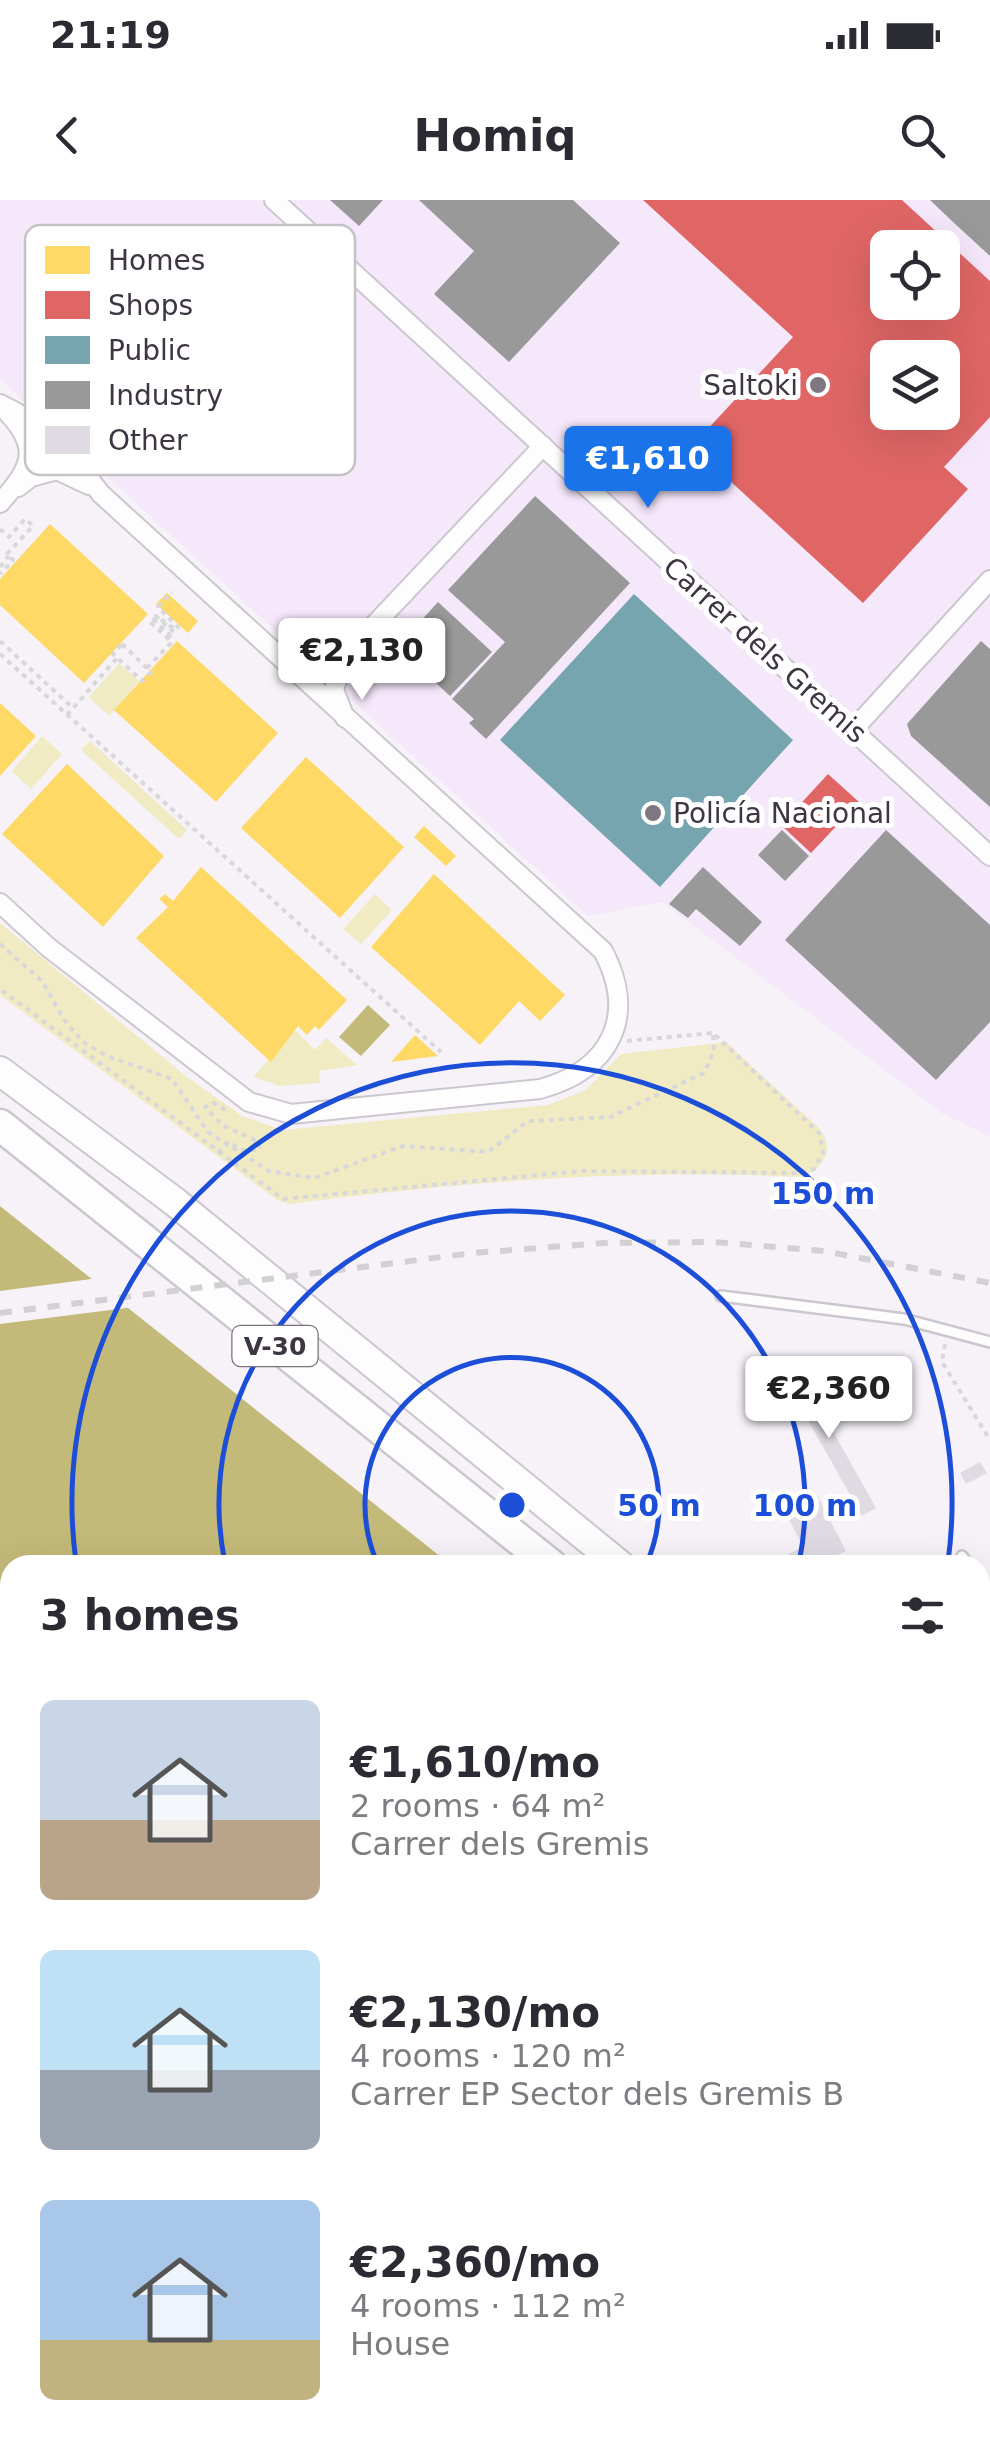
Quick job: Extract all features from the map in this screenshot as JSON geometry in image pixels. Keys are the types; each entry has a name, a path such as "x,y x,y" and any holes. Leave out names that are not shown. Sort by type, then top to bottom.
{"highway":[{"path":"0,1050 50,1091 75,1123"},
{"name":"V-30","path":"0,1071 75,1123 608,1555"},
{"name":"V-30","path":"0,1124 539,1555"}],"street":[{"name":"Carrer dels Gremis","path":"274,200 301,225"},
{"name":"Carrer dels Gremis","path":"355,274 990,856"},
{"path":"0,404 25,417"},
{"path":"0,404 21,427 25,438"},
{"path":"346,721 334,690 344,657 542,446"},
{"path":"3,500 25,466"},
{"path":"3,500 41,475"},
{"path":"0,903 48,947 249,1102 272,1112 291,1114 540,1089 572,1081 614,1045 620,1016 616,983 603,951 101,494 72,475"},
{"path":"87,475 101,494"},
{"path":"853,730 990,580"},
{"path":"270,648 308,669 344,657"}],"lane":[{"path":"721,1296 824,1306 990,1342"}],"path":[{"path":"0,529 9,537 25,519 32,526 0,567"},
{"path":"0,574 13,560 9,556"},
{"path":"147,668 172,642 150,622 152,619 171,636 174,632 158,613 176,630 178,627 158,608 172,592"},
{"path":"0,641 73,708"},
{"path":"122,644 147,668 151,672 142,681 113,654 122,644"},
{"path":"0,654 441,1052"},
{"path":"67,714 118,658"},
{"path":"0,989 218,1153 283,1199 294,1200 582,1170 789,1173 814,1169 824,1153 820,1134 722,1042"},
{"path":"614,1045 713,1032"},
{"path":"218,1153 228,1142 252,1152 261,1146 222,1125 204,1107 214,1103 240,1117"},
{"path":"948,1330 942,1362 990,1440"}],"shaded area":[{"path":"0,200 990,200 990,1136 943,1114 662,902 588,916 105,475 355,475 355,225 25,225 25,402 0,379"},
{"path":"119,663 139,681 109,716 89,697"},
{"path":"42,736 62,754 31,789 12,771"},
{"path":"90,741 187,830 179,839 81,750"},
{"path":"375,894 392,910 361,944 343,929"},
{"path":"0,923 187,1077 242,1116 283,1130 548,1105 586,1090 621,1054 726,1042 819,1128 827,1151 816,1169 801,1177 671,1175 545,1179 290,1204 277,1200 0,995"},
{"path":"368,1005 390,1025 361,1056 339,1037"},
{"path":"295,1030 315,1050 326,1038 357,1065 319,1071 320,1083 280,1086 253,1077"},
{"path":"0,1206 438,1555 0,1555"}],"pier":[{"path":"99,1278 134,1307 0,1324 0,1291"}],"building: Homes":[{"path":"50,524 148,614 84,683 0,605 0,579"},
{"path":"167,593 198,621 188,633 156,604"},
{"path":"177,641 278,733 216,802 114,710"},
{"path":"0,703 36,736 0,776"},
{"path":"306,757 404,847 340,918 241,828"},
{"path":"67,764 164,856 103,927 2,834"},
{"path":"424,826 456,856 446,866 414,837"},
{"path":"201,867 347,1000 319,1030 315,1026 307,1035 298,1026 271,1062 136,938 168,907 159,899 165,894 173,901"},
{"path":"434,874 565,995 540,1021 519,1001 480,1045 371,947"},
{"path":"415,1035 438,1056 391,1062"}],"building: Shops":[{"name":"Saltoki","path":"643,200 902,200 935,230 870,230 870,320 960,320 960,253 990,281 990,417 944,467 968,489 863,603 692,446 793,337"},
{"path":"828,774 859,802 811,853 781,825"}],"building: Public":[{"name":"Policía Nacional","path":"634,594 793,740 660,887 500,740"}],"building: Industry":[{"path":"330,200 383,200 359,226"},
{"path":"419,200 573,200 620,243 509,362 434,294 474,251"},
{"path":"930,200 990,200 990,256 953,222"},
{"path":"535,496 630,583 486,739 469,723 474,719 452,699 505,642 448,590"},
{"path":"438,602 492,652 450,696 397,647"},
{"path":"981,641 990,649 990,807 911,736 907,724"},
{"path":"782,830 809,856 785,881 758,855"},
{"path":"886,830 990,925 990,1022 936,1080 785,940"},
{"path":"703,867 762,922 740,946 696,909 688,918 669,904"}],"building: Other":[{"path":"797,1367 876,1508 862,1516 782,1374"},
{"path":"980,1462 987,1473 966,1484 960,1473"},
{"path":"817,1495 846,1551 838,1555 788,1555 803,1547 785,1511"}],"railway":[{"path":"0,1313 473,1253 604,1243 714,1242 824,1251 990,1283"}],"place":[{"name":"Saltoki","path":"818,385"},
{"name":"Policía Nacional","path":"653,813"}]}
